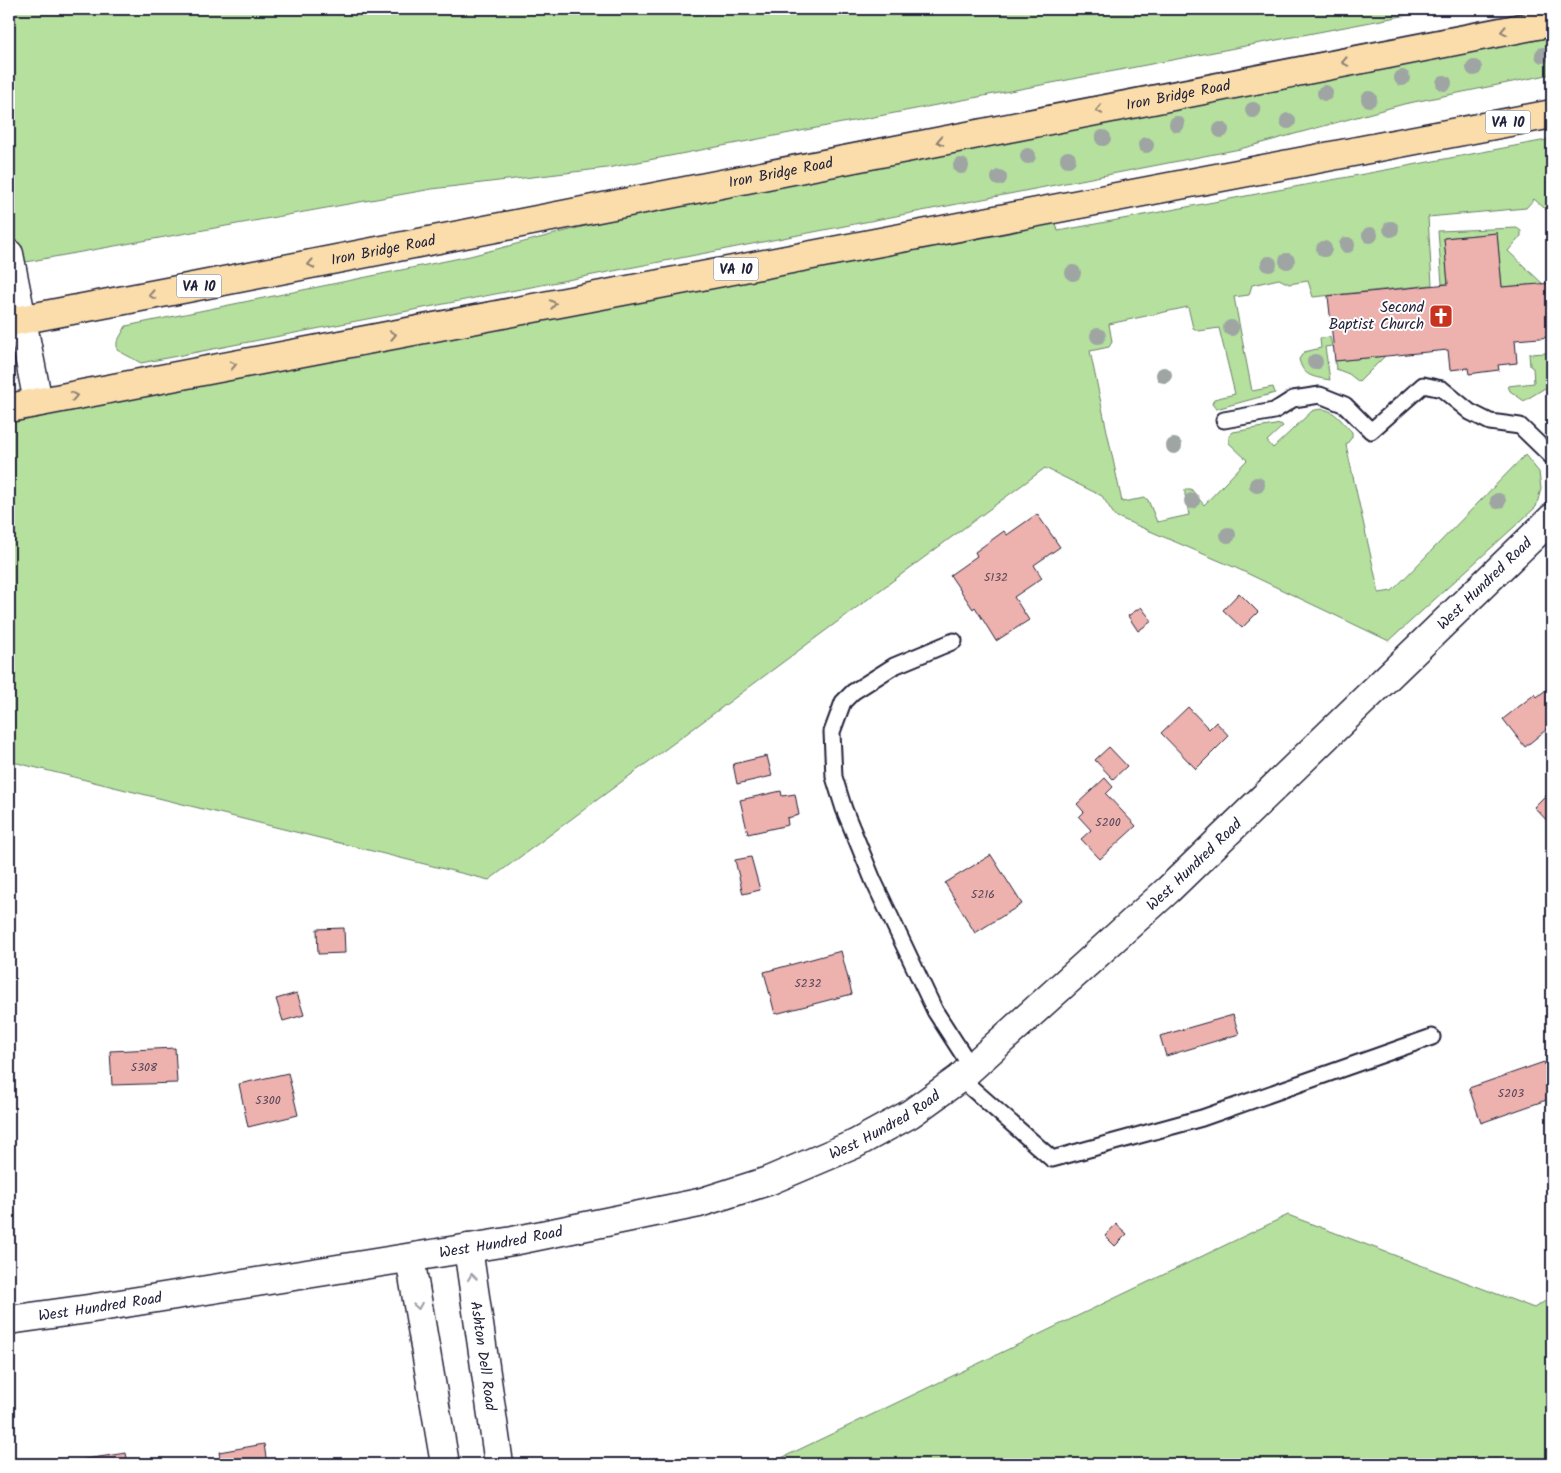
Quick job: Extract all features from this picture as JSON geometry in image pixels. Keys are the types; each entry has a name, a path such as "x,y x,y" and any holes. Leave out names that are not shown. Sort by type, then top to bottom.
{"main road":[{"name":"Iron Bridge Road","path":"15,320 1552,22"},
{"name":"VA 10","path":"9,408 1552,114"}],"street":[{"path":"9,254 15,320 38,402"},
{"name":"West Hundred Road","path":"9,1320 514,1241 699,1203 768,1181 855,1144 910,1114 966,1073 1168,890 1552,518"},
{"name":"Ashton Dell Road","path":"468,1248 499,1464"},
{"path":"410,1258 445,1464"}],"lane":[{"path":"1224,420 1274,411 1293,399 1320,395 1345,405 1371,431 1423,386 1442,389 1470,412 1490,422 1520,426 1552,457"},
{"path":"954,641 894,666 853,692 843,702 832,732 834,777 844,809 873,880 966,1073 1052,1159 1202,1118 1432,1037"}],"green space":[{"path":"9,9 1439,9 607,168 432,189 9,265"},
{"path":"1552,35 1552,74 1404,104 1240,149 141,363 117,350 117,342 126,326 470,256 647,210"},
{"path":"1552,139 1552,215 1534,199 1526,208 1428,217 1432,285 1313,297 1308,281 1289,284 1279,279 1252,285 1249,295 1234,297 1252,391 1273,387 1275,393 1216,409 1212,404 1214,399 1235,394 1219,328 1199,331 1193,328 1188,307 1109,324 1112,342 1109,347 1090,351 1122,502 1145,498 1148,500 1157,522 1189,515 1185,489 1191,489 1204,505 1247,460 1229,443 1229,436 1233,432 1281,424 1283,426 1267,441 1273,448 1312,411 1324,409 1339,418 1352,432 1352,437 1346,445 1379,593 1392,591 1525,455 1539,472 1541,489 1536,507 1389,641 1236,568 1115,516 1102,496 1045,468 489,880 9,761 9,410 1053,210 1058,231"},
{"path":"1517,228 1521,231 1521,236 1508,251 1543,284 1502,287 1497,233 1444,238 1448,284 1442,284 1438,231"},
{"path":"1330,337 1332,346 1325,347 1330,380 1306,373 1299,359 1304,352 1321,348 1320,338"},
{"path":"1552,343 1552,395 1545,388 1524,401 1510,391 1508,386 1534,383 1533,368 1530,366 1529,354 1546,353"},
{"path":"1385,356 1359,382 1349,374 1336,369 1335,361"},
{"path":"1288,1215 1534,1308 1552,1297 1552,1464 769,1464"}],"building":[{"name":"Second Baptist Church","path":"1497,233 1502,287 1552,283 1552,337 1515,340 1517,363 1498,365 1499,370 1469,374 1468,368 1450,370 1448,350 1335,361 1328,296 1448,284 1444,238"},
{"path":"1037,514 1060,547 1034,565 1042,578 1014,597 1029,620 996,641 975,607 973,609 950,575 977,556 975,552 1004,531 1007,535"},
{"path":"1239,593 1258,612 1242,628 1223,610"},
{"path":"1141,607 1152,621 1138,631 1128,616"},
{"path":"1552,685 1552,725 1525,747 1503,719 1535,694 1537,697"},
{"path":"1188,707 1209,729 1216,722 1229,736 1196,769 1161,733"},
{"path":"1109,747 1127,766 1113,779 1095,760"},
{"path":"767,756 772,776 737,784 733,764"},
{"path":"1105,778 1113,787 1106,794 1136,826 1100,859 1081,839 1091,830 1079,817 1084,812 1077,804"},
{"path":"1552,789 1552,826 1534,807"},
{"path":"781,791 782,796 795,794 799,815 787,818 788,825 748,834 740,800"},
{"path":"991,855 1022,904 975,933 945,883"},
{"path":"751,857 760,890 743,894 735,860"},
{"path":"344,928 345,953 318,954 317,929"},
{"path":"841,951 852,994 775,1014 764,972"},
{"path":"297,993 304,1015 283,1021 276,999"},
{"path":"1233,1015 1239,1034 1166,1056 1160,1036"},
{"path":"175,1048 177,1083 112,1085 110,1051"},
{"path":"1544,1062 1552,1086 1552,1098 1481,1123 1469,1088"},
{"path":"288,1073 298,1115 248,1127 239,1084"},
{"path":"1116,1224 1127,1234 1115,1246 1105,1236"},
{"path":"264,1444 267,1464 221,1464 219,1452"},
{"path":"126,1453 128,1464 52,1464"}],"place":[{"name":"Second Baptist Church","path":"1441,316"}]}
